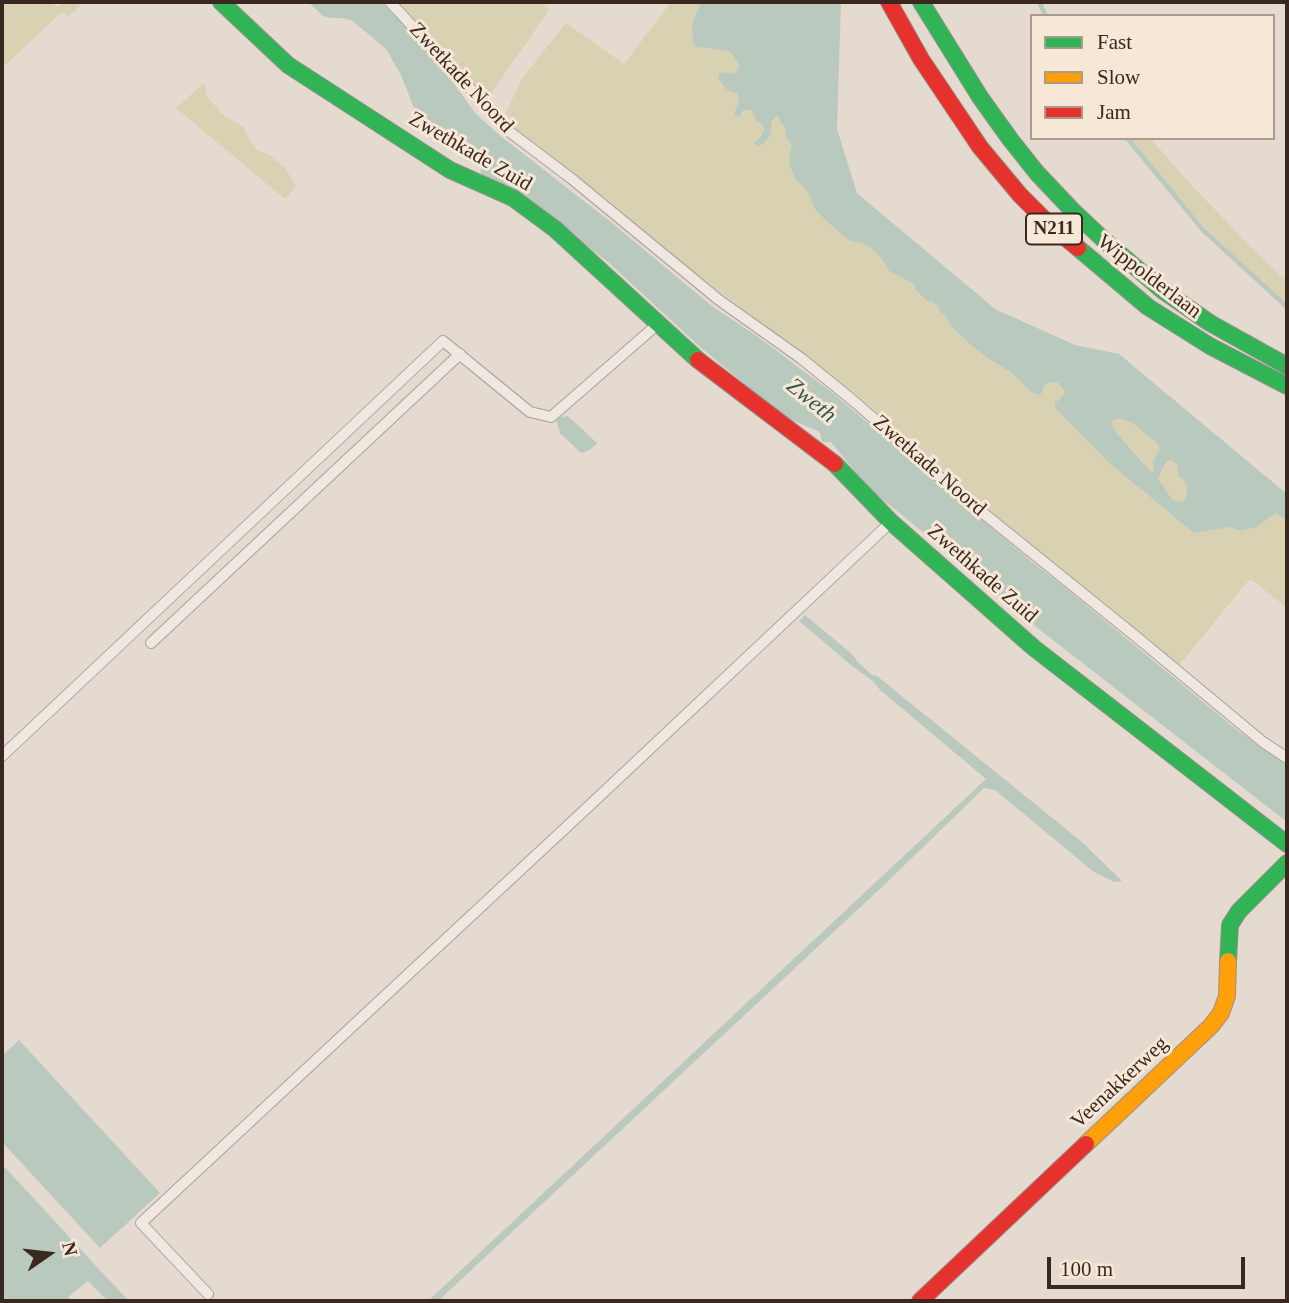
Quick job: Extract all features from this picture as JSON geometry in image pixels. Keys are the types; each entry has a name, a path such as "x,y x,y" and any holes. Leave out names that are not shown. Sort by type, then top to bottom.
{"street":[{"name":"Zwethkade Zuid","path":"220,2 288,65 450,170 513,198 555,229 703,365 831,460 891,522 1034,648 1287,844"},
{"name":"Zwetkade Noord","path":"390,2 506,129 572,179 719,300 802,359 951,487 1263,743 1287,758"},
{"name":"Wippolderlaan","path":"889,2 922,59 980,147 1020,195 1050,225 1169,321 1210,346 1287,386"},
{"name":"Wippolderlaan","path":"921,2 1002,128 1037,173 1072,210 1163,290 1210,323 1287,366"},
{"path":"2,756 443,341 530,412 551,417 659,323"},
{"path":"151,643 460,354"},
{"path":"208,1294 141,1223 891,522"},
{"name":"Veenakkerweg","path":"920,1301 1211,1026 1221,1013 1227,996 1230,925 1239,911 1287,863"}],"shaded area":[{"path":"2,2 50,2 57,7 62,2 83,2 68,17 62,12 2,68"},
{"path":"399,2 541,2 549,10 492,92 474,89"},
{"path":"671,2 705,2 700,4 692,25 693,43 706,49 729,51 738,62 739,67 732,74 733,91 737,93 739,101 735,112 742,115 744,110 752,110 756,121 764,129 758,139 764,143 771,134 774,117 777,116 785,126 792,145 796,180 807,191 816,211 848,240 872,249 889,271 914,284 938,306 951,326 970,344 1013,374 1031,392 1039,395 1045,384 1057,382 1065,391 1055,403 1055,408 1109,463 1194,533 1230,527 1240,531 1257,527 1277,513 1287,521 1287,608 1249,580 1177,668 1147,637 1140,636 1025,542 856,394 676,259 607,199 513,127 506,113 521,80 566,23 624,64"},
{"path":"204,83 207,96 221,113 243,127 257,150 268,154 285,168 296,186 285,199 176,108"},
{"path":"1128,140 1152,140 1195,189 1287,282 1287,305 1230,253 1181,202"},
{"path":"1116,419 1132,423 1159,446 1151,473 1115,431 1111,422"},
{"path":"1172,460 1187,486 1185,500 1178,502 1172,499 1158,479 1163,467"}],"water":[{"name":"Zweth","path":"308,2 381,2 447,74 475,113 498,134 612,223 713,307 829,390 1237,730 1287,765 1287,822 1035,626 871,491 831,442 822,442 820,432 792,420 769,404 699,346 608,262 531,204 481,174 480,164 441,128 415,111 402,77 386,49 353,21 323,16"},
{"path":"841,2 837,129 857,193 995,309 1075,345 1119,354 1287,494 1287,521 1276,513 1257,527 1240,531 1230,527 1194,533 1109,463 1055,408 1055,403 1065,391 1057,382 1045,384 1039,395 1031,392 1013,374 970,344 951,326 938,306 923,297 914,284 889,271 872,249 848,240 816,211 807,191 796,180 789,157 792,145 786,138 785,126 779,118 774,118 771,134 758,146 754,143 764,129 756,121 752,110 744,110 739,117 735,116 739,101 737,93 727,90 718,78 719,74 724,72 736,72 738,62 729,51 696,47 693,43 692,25 700,4","holes":["1116,419 1132,423 1159,446 1153,461 1154,470 1151,472 1115,431 1111,422","1172,460 1177,465 1179,477 1187,486 1185,500 1179,502 1172,499 1158,479 1163,467"]},
{"path":"568,416 597,443 590,450 581,453 560,433 556,418"},
{"path":"805,615 852,654 872,675 877,676 1082,842 1122,881 1114,882 1094,872 995,790 984,788 883,886 438,1301 428,1301 986,779 799,621"},
{"path":"19,1040 160,1193 100,1248 2,1142 2,1056"},
{"path":"2,1164 129,1301 108,1301 88,1281 68,1297 71,1301 2,1301"}],"waterway":[{"path":"1039,2 1045,14"},
{"path":"1129,140 1203,230 1287,307"}],"traffic: fast":[{"path":"221,2 288,65 450,170 513,198 555,229 698,360"},
{"path":"921,2 980,97 1010,139 1072,210 1162,290 1210,323 1287,366"},
{"path":"1078,248 1148,307 1210,346 1287,386"},
{"path":"835,464 891,522 1034,648 1287,844"},
{"path":"1228,961 1230,925 1239,911 1287,863"}],"traffic: slow":[{"path":"1086,1144 1211,1026 1221,1013 1227,996 1228,961"}],"traffic: jam":[{"path":"889,2 921,59 980,147 1020,195 1078,248"},
{"path":"698,360 835,464"},
{"path":"920,1301 1086,1144"}]}
